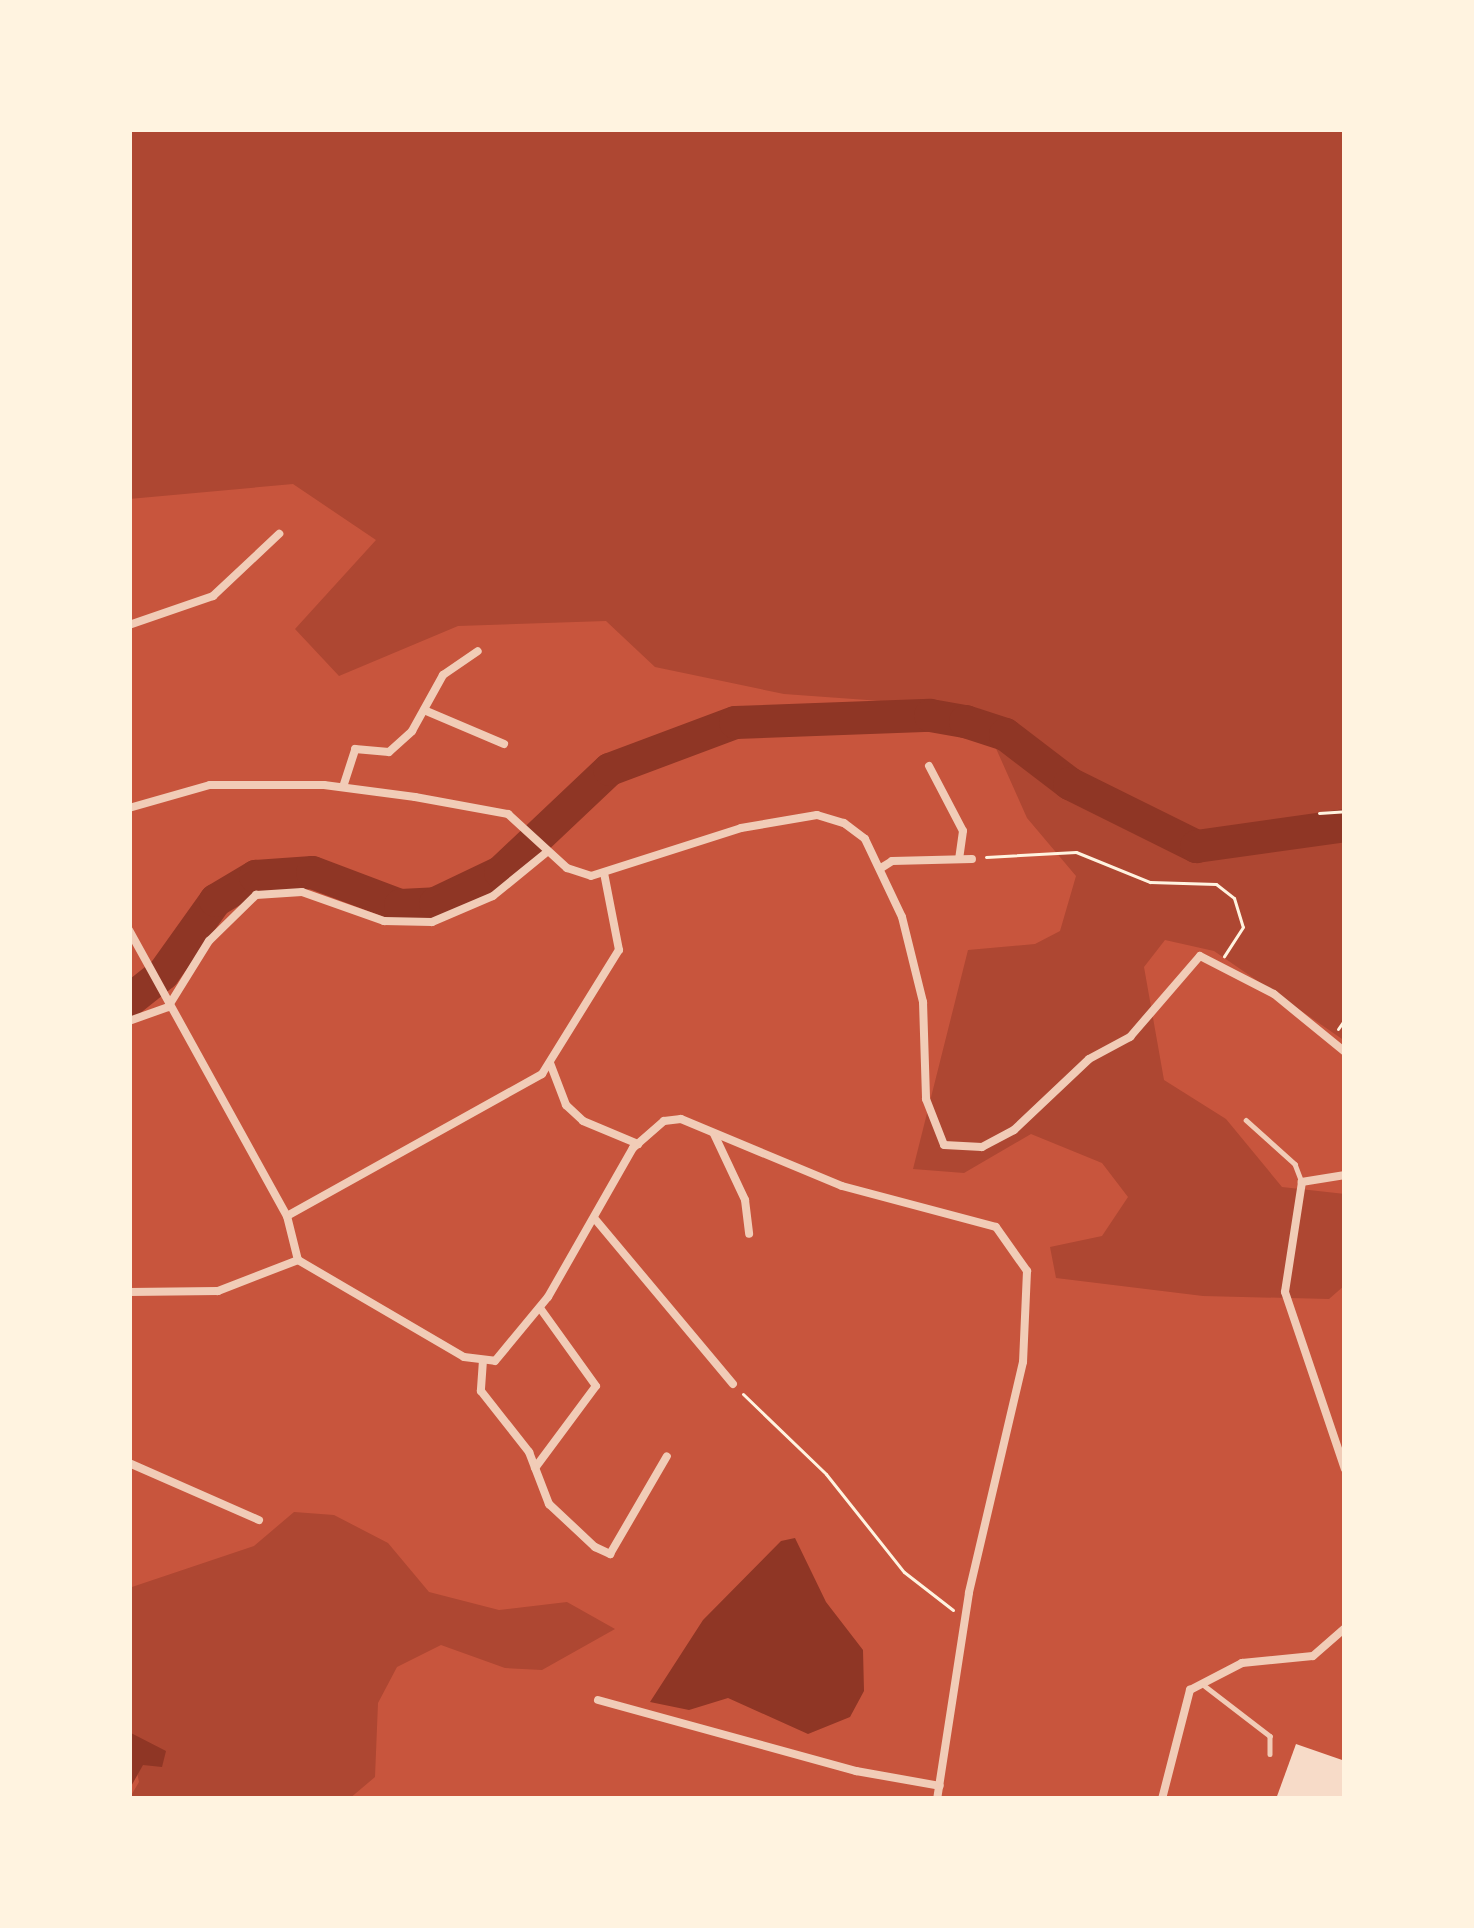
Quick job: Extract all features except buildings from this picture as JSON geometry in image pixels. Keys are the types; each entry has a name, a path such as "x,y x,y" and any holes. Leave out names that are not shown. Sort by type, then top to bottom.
{"street":[{"path":"129,626 213,596 279,533"},
{"path":"343,787 355,749 389,752 424,710 443,675 478,651"},
{"path":"424,710 504,744"},
{"path":"929,766 964,831 958,859"},
{"path":"129,808 210,785 343,787 508,814 567,868 604,873 675,846 817,815 866,838 881,868 923,1002 926,1099 944,1145 982,1147 1014,1130 1089,1059 1130,1037 1188,963 1200,956 1219,962 1335,1036 1345,1052"},
{"path":"129,1021 168,1007 208,941 256,895 302,892 384,921 432,922 493,896 548,852"},
{"path":"881,868 972,859"},
{"path":"287,1216 542,1074 620,950 604,873"},
{"path":"129,931 287,1216 298,1260 464,1357 483,1360 512,1348 638,1144 664,1121 681,1119 842,1186 996,1227 1015,1246 1027,1271 1023,1362 965,1616 937,1799"},
{"path":"549,1061 566,1105 583,1121 638,1144"},
{"path":"713,1133 745,1200 749,1234"},
{"path":"1345,1175 1302,1182 1286,1292 1345,1469"},
{"path":"595,1219 734,1384"},
{"path":"129,1292 218,1291 298,1260"},
{"path":"535,1468 596,1386 540,1308"},
{"path":"483,1360 481,1391 535,1468 549,1504 610,1554 667,1456"},
{"path":"129,1463 259,1520"},
{"path":"1162,1799 1190,1690 1242,1663 1313,1656 1345,1628"},
{"path":"598,1700 856,1771 940,1786"}],"lane":[{"path":"1246,1120 1295,1164 1302,1182"},
{"path":"1201,1682 1270,1736 1270,1754"}],"path":[{"path":"1319,813 1345,811"},
{"path":"972,859 1076,852 1150,882 1216,884 1234,898 1243,927 1219,962"},
{"path":"1335,1036 1345,1019"},
{"path":"734,1384 826,1474 904,1572 965,1616"}],"shaded area":[{"path":"129,129 1345,129 1345,1041 1214,951 1165,940 1144,967 1164,1080 1226,1119 1282,1187 1345,1194 1345,1285 1329,1299 1203,1296 1056,1278 1050,1247 1102,1236 1128,1197 1102,1163 1031,1134 964,1173 913,1169 968,950 1035,944 1060,931 1076,876 1027,818 978,708 784,694 655,667 606,621 458,626 339,676 295,629 376,540 293,484 129,499"},
{"path":"294,1512 334,1515 388,1543 429,1592 499,1610 567,1602 615,1629 542,1670 505,1668 441,1645 397,1667 378,1703 375,1777 349,1799 129,1799 139,1782 129,1732 129,1588 254,1546"},
{"path":"795,1538 826,1602 863,1650 864,1691 850,1717 808,1734 728,1698 689,1710 650,1702 703,1620 781,1541"},
{"path":"129,1732 166,1751 162,1767 143,1765 129,1790"}],"waterway":[{"path":"129,1000 163,973 215,900 255,876 312,872 400,905 435,903 500,872 609,769 735,722 930,715 965,721 1005,734 1069,783 1196,846 1345,825"}]}
